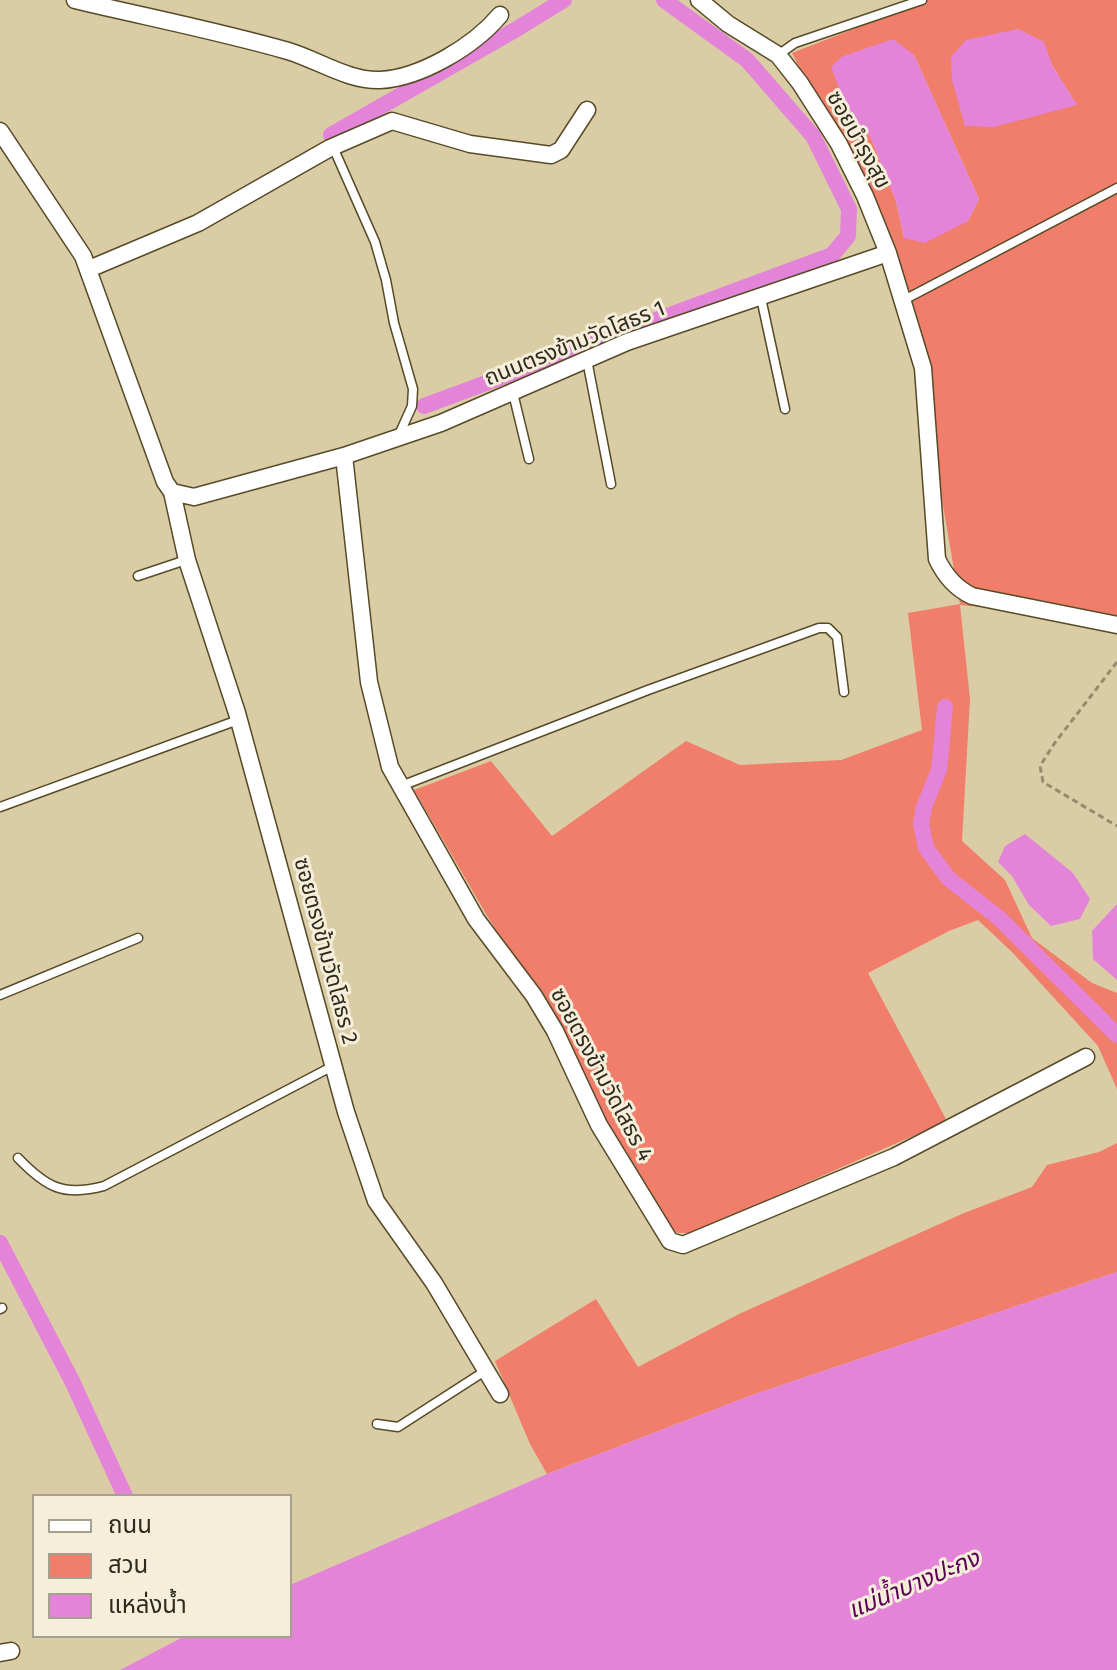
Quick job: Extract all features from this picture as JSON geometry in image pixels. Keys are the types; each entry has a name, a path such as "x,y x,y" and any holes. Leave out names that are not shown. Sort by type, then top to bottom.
{"street":[{"path":"75,0 289,51 362,79 383,80 431,67 489,28 500,15"},
{"name":"ซอยบำรุงสุข","path":"699,0 728,24 778,55 800,83 839,144 888,253"},
{"path":"89,269 198,223 333,146 392,121 470,144 551,155 561,150 587,110"},
{"path":"0,131 73,239 89,269 165,482 172,492"},
{"path":"888,253 923,368 937,559 942,569 960,590 972,596 1117,625"},
{"name":"ถนนตรงข้ามวัดโสธร 1","path":"172,492 194,497 344,456 513,393 627,342 888,253"},
{"name":"ซอยตรงข้ามวัดโสธร 4","path":"344,456 369,682 390,767 476,919 534,996 555,1031 599,1125 665,1236 675,1245 683,1245 894,1157 1086,1057"},
{"name":"ซอยตรงข้ามวัดโสธร 2","path":"172,492 187,560 239,720 346,1112 376,1201 434,1283 500,1394"}],"lane":[{"path":"778,55 795,43 922,0"},
{"path":"333,146 375,242 413,389 412,406 398,437"},
{"path":"901,301 1117,188"},
{"path":"761,298 785,409"},
{"path":"587,360 611,484"},
{"path":"513,393 529,459"},
{"path":"138,576 187,560"},
{"path":"400,787 648,690 819,628 828,628 837,637 844,692"},
{"path":"0,807 239,720"},
{"path":"0,995 138,938"},
{"path":"18,1158 39,1179 58,1189 82,1192 104,1186 334,1065"},
{"path":"377,1424 398,1427 486,1370"}],"path":[{"path":"1117,662 1040,766 1043,782 1117,826"}],"green space":[{"path":"928,0 1117,0 1117,620 960,605 970,699 962,841 1005,880 1032,938 1092,983 1117,993 1117,1089 1098,1046 1013,953 978,920 949,931 868,973 947,1121 692,1233 678,1233 655,1219 572,1050 486,914 414,790 491,761 552,836 686,741 740,765 841,760 922,730 908,613 960,604 902,269 792,53","holes":["1018,29 1043,42 1052,65 1076,104","914,55 979,199 968,221 904,238 896,201 871,138"]},
{"path":"1117,1143 1117,1272 752,1395 547,1474 530,1444 495,1361 596,1299 638,1367 739,1314 964,1213 1032,1187 1047,1165 1099,1152"}],"water":[{"path":"1018,29 1044,42 1052,65 1077,105 994,127 965,126 952,80 951,57 966,40"},
{"path":"893,39 914,55 979,199 968,221 925,243 904,238 896,201 871,138 851,119 831,67 841,57"},
{"path":"1025,834 1073,873 1090,899 1080,919 1051,926 1029,905 1012,876 998,862 1005,846"},
{"path":"1117,904 1117,980 1093,959 1092,931"},
{"name":"แม่น้ำบางปะกง","path":"1117,1272 1117,1670 120,1670 181,1638 292,1638 292,1584 547,1474 752,1395"}],"waterway":[{"path":"331,135 564,0"},
{"path":"424,406 832,255 848,236 849,209 813,136 747,60 664,0"},
{"path":"945,707 939,770 924,807 921,824 926,848 949,879 998,917 1117,1035"},
{"path":"0,1243 72,1381 124,1494"}]}
